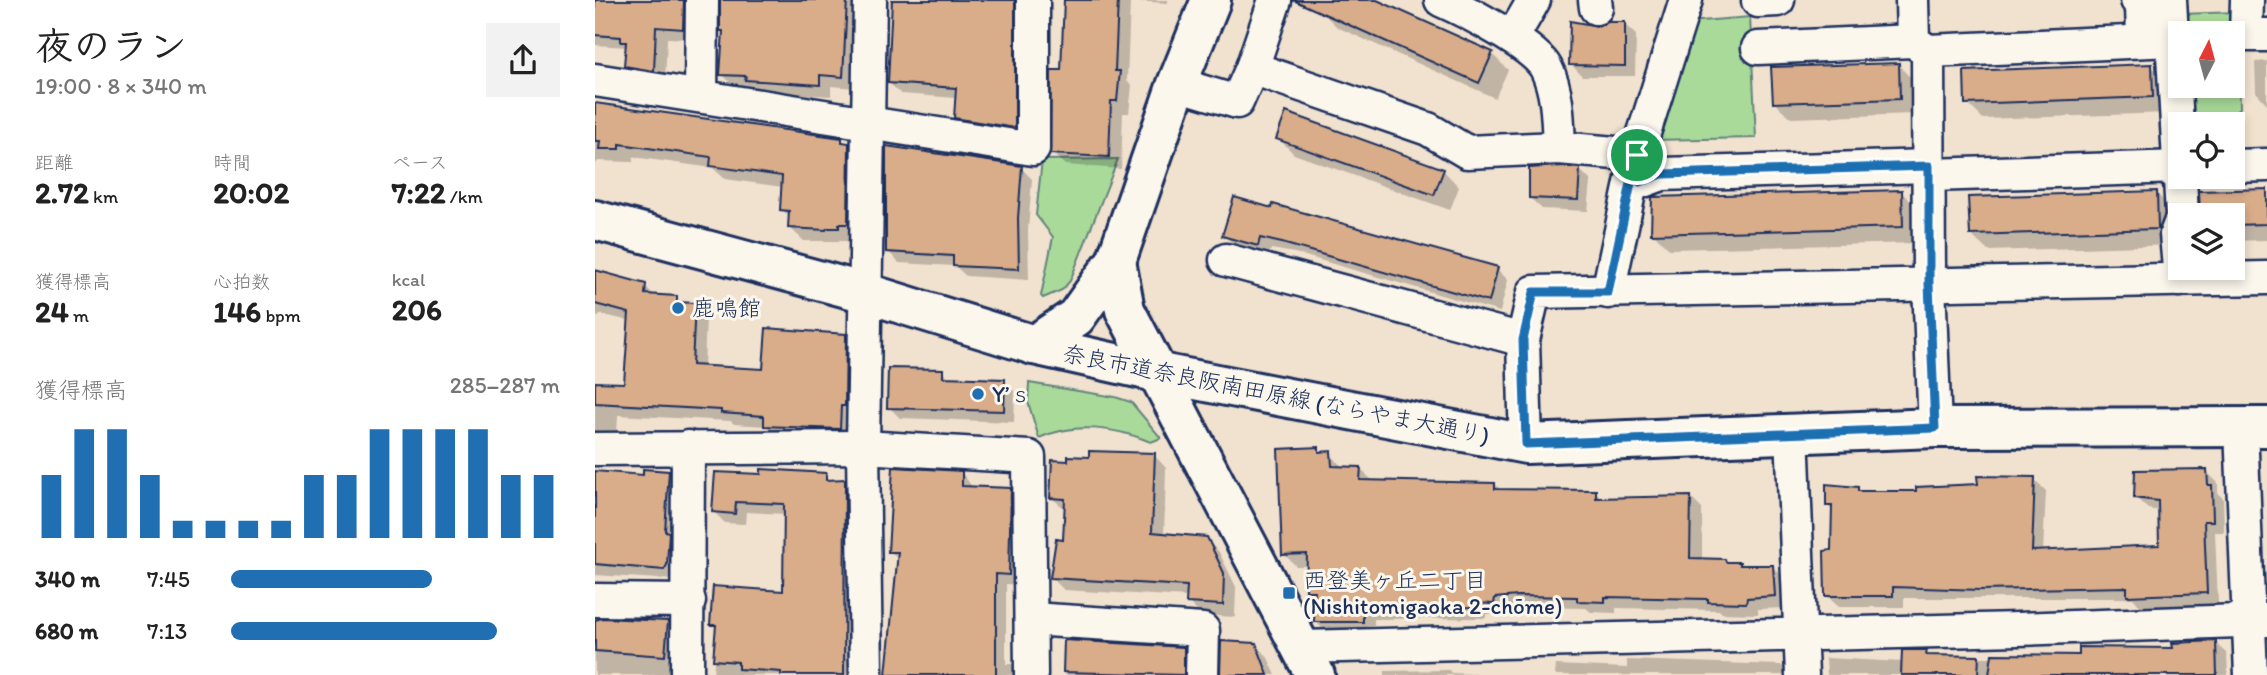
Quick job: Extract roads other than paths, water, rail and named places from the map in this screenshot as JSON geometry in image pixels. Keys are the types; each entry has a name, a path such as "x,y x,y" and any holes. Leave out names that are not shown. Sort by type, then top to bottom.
{"street":[{"path":"701,96 702,0"},
{"path":"866,675 863,447 870,0"},
{"path":"595,80 1033,149 1033,0"},
{"path":"1034,345 1076,317 1116,261 1177,84 1211,0"},
{"path":"1177,84 1237,102 1252,68 1275,0"},
{"path":"1441,0 1473,13 1512,38 1546,67 1556,106 1559,148"},
{"path":"1512,38 1534,0"},
{"path":"1608,292 1637,155 1686,0"},
{"path":"1758,1 1778,0"},
{"path":"1912,0 1920,46 1929,170 1929,284 1935,428"},
{"path":"2137,0 2142,5 2157,40 2170,112"},
{"path":"2157,40 2170,0"},
{"path":"2247,0 2246,35 2267,35"},
{"path":"1758,48 2157,40"},
{"path":"1252,68 1428,129 1467,152 1559,148 1637,155"},
{"path":"1637,155 1640,182 1662,174 2168,167"},
{"path":"2245,166 2267,165"},
{"name":"奈良市道奈良阪南田原線 (ならやま大通り)","path":"595,220 866,293 1034,345 1160,373 1526,444 1935,428 2254,427"},
{"path":"1116,261 1125,310 1308,661 1801,633 2259,620"},
{"path":"1238,271 1523,340"},
{"path":"2245,279 2267,278"},
{"path":"1526,444 1523,340 1534,292 2180,280"},
{"path":"2251,675 2259,620 2254,427"},
{"path":"1792,432 1802,675"},
{"path":"687,675 688,447"},
{"path":"595,449 863,447 1029,457 1031,675"},
{"path":"595,600 689,601"},
{"path":"1031,619 1203,630 1202,675"}],"place":[{"name":"鹿鳴館","path":"678,308"},
{"name":"Y’ｓ","path":"978,394"},
{"name":"西登美ヶ丘二丁目 (Nishitomigaoka 2-chōme)","path":"1289,593"}]}
